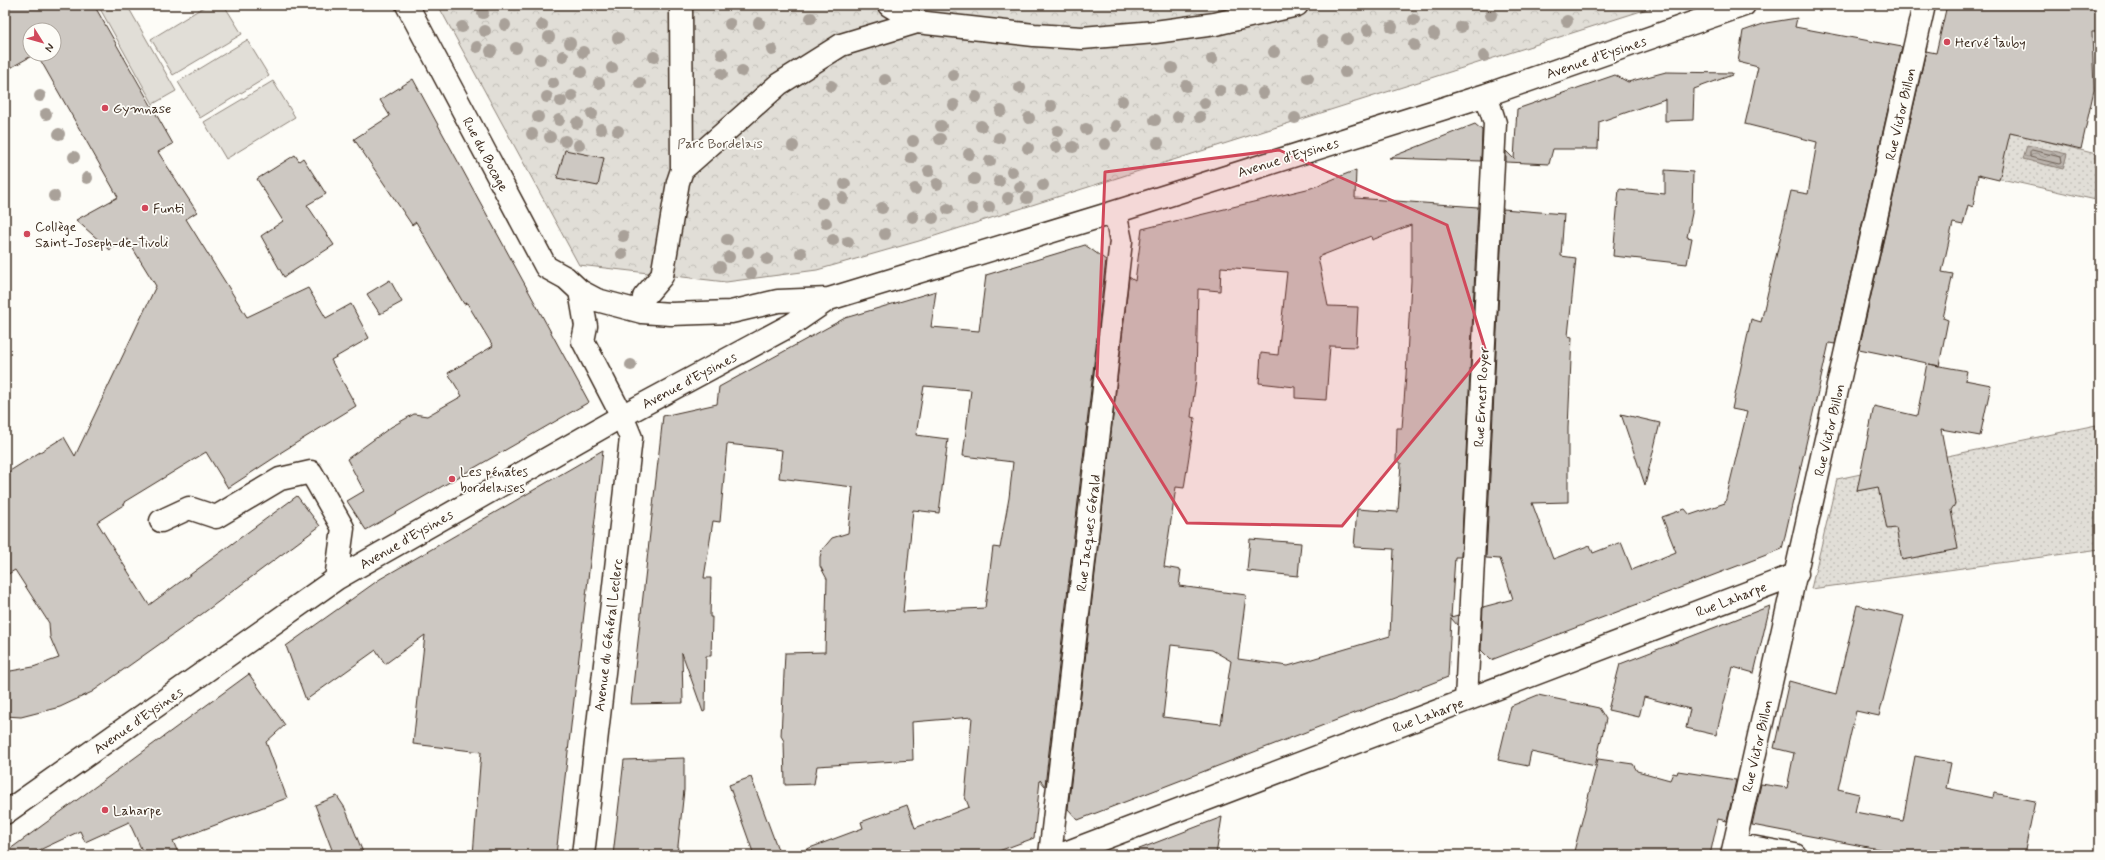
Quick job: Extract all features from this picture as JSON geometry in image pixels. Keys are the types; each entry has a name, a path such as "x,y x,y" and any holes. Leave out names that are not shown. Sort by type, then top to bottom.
{"street":[{"name":"Rue du Bocage","path":"407,5 546,267 566,278 580,291 597,300 642,312"},
{"path":"642,312 644,297 662,276 678,182 682,170 681,5"},
{"path":"889,5 917,22"},
{"path":"682,170 779,84 841,45 917,22 1034,35 1082,38 1155,32 1215,24 1297,5"},
{"name":"Avenue d'Eysines","path":"642,312 671,314 731,312 778,301 829,299 1114,212 1486,95 1744,5"},
{"name":"Rue Victor Billon","path":"1734,850 1924,5"},
{"name":"Rue Ernest Royer","path":"1466,700 1495,123 1486,95"},
{"name":"Rue Jacques Gérald","path":"1050,855 1121,241 1114,212"},
{"path":"580,291 586,326 583,341 622,416"},
{"name":"Avenue d'Eysines","path":"5,813 336,579 622,416 791,325 829,299"},
{"name":"Avenue du Général Leclerc","path":"583,855 631,438 622,416"},
{"path":"161,521 189,508 216,517 280,479 311,472 342,528 336,579"},
{"name":"Rue Laharpe","path":"1060,855 1797,574"},
{"path":"1734,850 1795,855"}],"highlighted area":[{"path":"1279,150 1447,225 1486,352 1342,526 1187,523 1097,376 1105,172"}],"green space":[{"path":"98,5 127,5 176,91 153,104"},
{"path":"207,5 224,5 242,34 173,75 151,39"},
{"name":"Parc Bordelais","path":"438,5 1660,5 919,241 817,270 726,282 579,265"},
{"path":"247,40 269,76 200,118 178,82"},
{"path":"273,81 295,117 226,159 204,122"},
{"path":"1924,102 2049,142 2096,154 2096,200 1911,159"},
{"path":"2096,425 2096,439 2100,439 2100,549 1811,589 1837,479"}],"water":[{"path":"2027,145 2067,154 2063,169 2023,159"}],"building":[{"path":"5,5 94,5 173,144 158,152 197,212 186,219 247,317 308,288 326,318 351,304 369,338 331,360 356,406 280,453 228,488 206,452 124,502 125,504 97,522 149,605 297,496 320,526 202,614 92,692 60,707 21,717 5,716 5,672 33,667 59,658 50,637 49,623 15,570 5,576 5,474 64,437 75,456 156,286 127,239 110,250 76,220 118,197 42,62 62,62 62,22 22,22 22,61 5,71"},
{"path":"1947,5 2100,5 2100,32 2092,32 2094,90 2081,149 2010,133 1999,180 1978,175 1973,207 1968,205 1963,225 1953,223 1942,272 1953,274 1943,318 1948,320 1939,366 1967,371 1965,380 1991,385 1980,436 1941,429 1955,504 1951,510 1958,549 1902,560 1896,528 1887,529 1878,487 1857,491 1874,406 1917,416 1927,363 1859,349 1926,51 1936,53"},
{"path":"1797,18 1795,27 1902,47 1835,344 1829,343 1782,549 1491,660 1481,650 1483,607 1513,599 1500,559 1486,558 1503,209 1564,214 1561,256 1576,258 1568,336 1572,337 1568,428 1568,502 1532,503 1553,559 1590,545 1593,553 1621,542 1632,570 1676,552 1662,517 1685,509 1690,515 1725,503 1747,412 1732,409 1751,319 1761,322 1791,191 1808,194 1817,142 1745,124 1758,67 1738,62 1743,31 1766,23"},
{"path":"1666,72 1732,73 1732,75 1694,89 1693,120 1665,121 1665,99 1599,122 1598,149 1553,149 1549,164 1506,162 1506,151 1514,159 1517,109 1615,75 1628,82"},
{"path":"413,79 589,402 366,530 347,501 364,491 347,459 391,427 414,414 427,416 462,396 448,373 493,346 467,303 464,304 416,222 412,225 354,139 390,116 380,100"},
{"path":"1475,124 1482,130 1481,161 1389,158"},
{"path":"565,150 604,158 598,186 557,178"},
{"path":"295,155 299,161 303,158 326,194 307,205 334,245 284,277 261,236 283,221 257,179"},
{"path":"1356,170 1355,198 1478,207 1461,557 1455,557 1451,617 1458,615 1457,625 1451,618 1448,677 1078,820 1068,809 1129,277 1135,281 1142,229 1311,188","holes":["1411,225 1411,281 1406,375 1402,428 1397,428 1396,461 1401,463 1398,512 1357,509 1354,547 1394,549 1390,636 1288,666 1238,659 1246,595 1179,586 1181,570 1164,567 1176,487 1184,488 1195,418 1191,417 1196,379 1198,289 1220,291 1221,267 1287,272 1278,355 1261,353 1259,383 1295,387 1295,398 1326,400 1330,346 1356,347 1358,307 1328,306 1318,257 1371,236 1372,240","1171,645 1212,650 1231,661 1221,724 1163,717"]},
{"path":"1665,170 1693,172 1692,213 1687,237 1692,238 1687,264 1613,256 1619,189 1665,194"},
{"path":"1085,245 1106,260 1045,786 1040,780 1034,838 988,855 800,855 799,852 863,828 861,822 907,805 915,828 969,807 965,797 972,717 912,722 913,760 817,766 814,784 785,785 784,741 781,736 785,653 825,652 827,579 820,566 820,557 822,550 832,538 848,533 853,487 779,478 782,450 727,444 720,522 713,521 704,578 711,578 710,617 712,617 711,656 706,656 705,711 703,712 682,653 683,703 631,704 663,416 717,404 719,387 845,318 936,291 931,327 979,331 986,275","holes":["924,386 971,390 963,456 1013,462 1009,498 1000,548 993,547 985,608 903,612 913,510 939,513 948,439 916,435"]},
{"path":"390,280 402,302 380,314 367,294"},
{"path":"1621,414 1660,423 1645,485"},
{"path":"603,450 556,855 473,855 481,752 413,744 425,635 385,664 376,650 306,700 286,646 380,579"},
{"path":"1250,539 1301,543 1298,576 1247,571"},
{"path":"1857,605 1904,616 1879,716 1856,711 1838,789 1859,794 1855,812 1903,821 1915,756 1951,763 1946,788 1993,798 1994,793 2035,801 2024,855 1910,855 1752,825 1761,784 1787,788 1794,753 1774,748 1789,681 1836,694"},
{"path":"1770,606 1754,673 1733,667 1716,735 1686,728 1690,709 1644,697 1639,717 1608,710 1620,664"},
{"path":"249,674 285,725 266,742 287,798 173,841 179,855 144,855 129,822 85,842 80,831 29,855 8,855 6,852"},
{"path":"1538,695 1599,708 1606,719 1595,766 1531,752 1528,766 1498,760 1511,706"},
{"path":"684,758 684,790 677,855 613,855 624,760"},
{"path":"1598,759 1633,764 1637,771 1670,780 1673,773 1677,774 1678,771 1736,780 1727,821 1718,819 1710,855 1573,855"},
{"path":"751,777 780,855 754,855 729,785"},
{"path":"337,796 345,808 364,855 334,855 315,805"},
{"path":"1222,817 1216,855 1130,855 1129,853"}],"place":[{"name":"Hervé Tauby","path":"1947,42"},
{"name":"Gymnase","path":"105,108"},
{"name":"Funti","path":"145,208"},
{"name":"Collège Saint-Joseph-de-Tivoli","path":"27,234"},
{"name":"Les pénates bordelaises","path":"452,479"},
{"name":"Laharpe","path":"105,810"}]}
